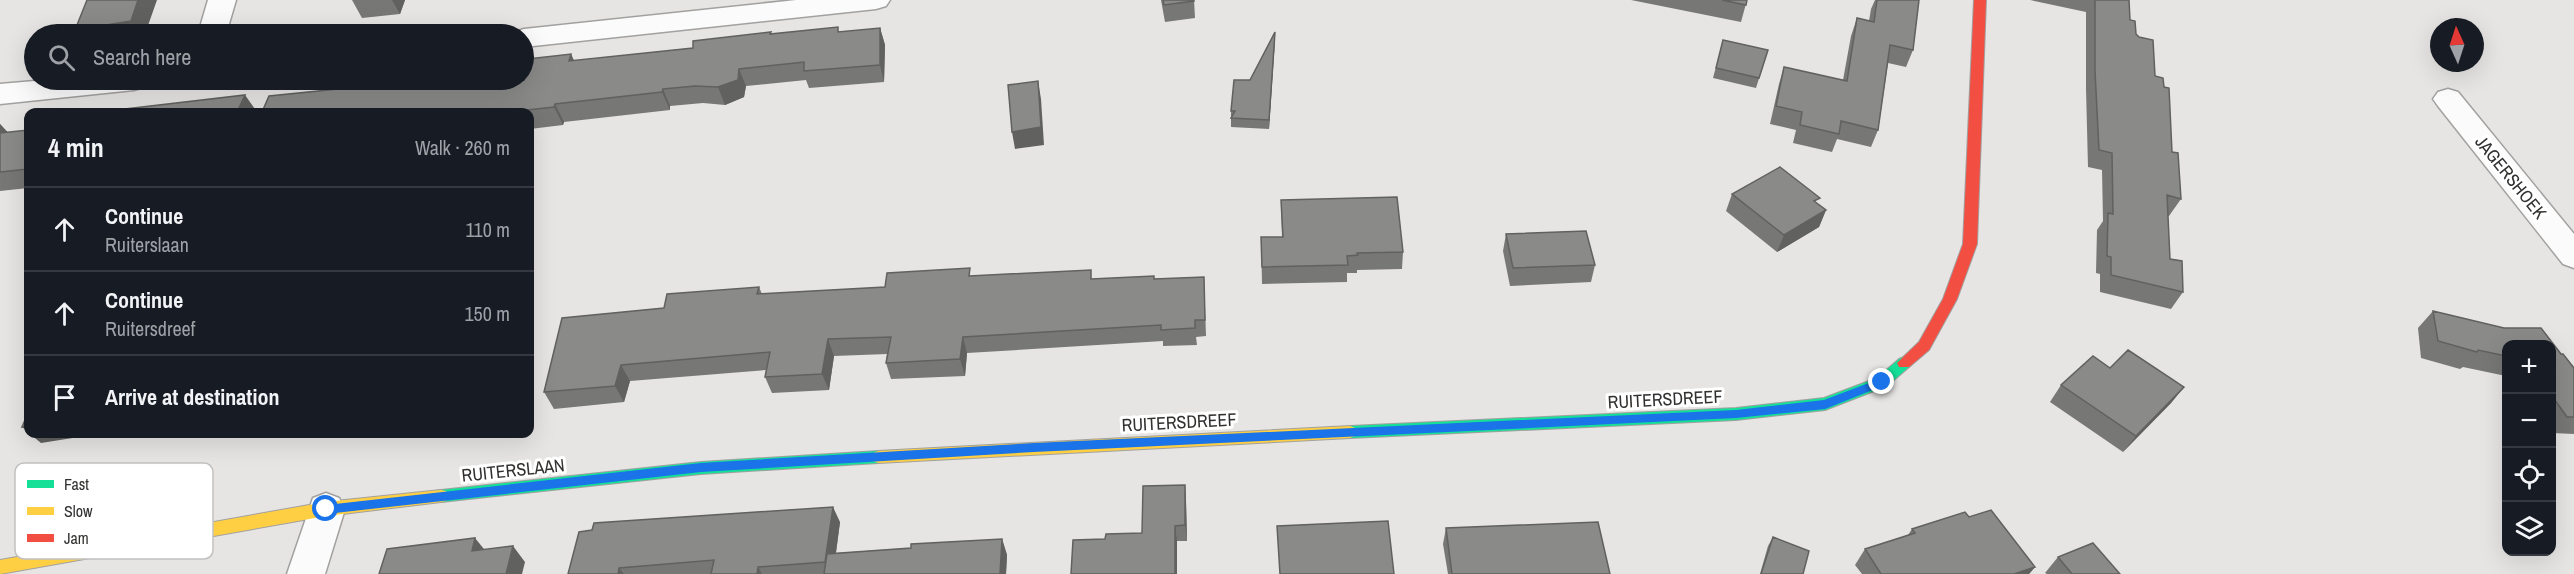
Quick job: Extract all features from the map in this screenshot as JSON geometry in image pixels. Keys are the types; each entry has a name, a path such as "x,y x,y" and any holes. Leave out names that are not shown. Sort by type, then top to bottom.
{"street":[{"path":"215,24 222,0"},
{"path":"534,38 876,0"},
{"name":"RUITERSDREEF","path":"1034,447 1736,414 1825,404 1882,382 1923,346 1950,299 1970,244 1980,0"},
{"path":"0,94 38,90"},
{"name":"JAGERSHOEK","path":"2448,99 2574,256"},
{"name":"RUITERSLAAN","path":"213,529 326,509 701,468 1034,447"},
{"path":"306,574 326,509"},
{"name":"RUITERSLAAN","path":"0,567 45,559"}],"building":[{"path":"87,0 138,0 131,21 112,24 77,24"},
{"path":"1163,0 1194,0 1194,1 1164,5"},
{"path":"1722,0 1747,0 1746,5"},
{"path":"1877,0 1919,0 1913,50 1890,45 1878,130 1841,121 1839,134 1800,125 1802,112 1776,106 1784,67 1847,81 1857,18 1874,22"},
{"path":"2095,0 2129,0 2130,20 2135,21 2136,34 2139,37 2153,40 2155,76 2163,78 2164,87 2169,88 2172,152 2178,153 2181,199 2167,195 2170,259 2182,261 2183,292 2111,275 2111,257 2107,256 2108,213 2113,214 2112,153 2099,150 2095,71"},
{"path":"838,27 838,32 880,28 880,65 804,71 804,62 739,69 738,80 718,87 695,86 663,89 662,92 555,104 554,107 534,109 264,108 269,96 328,90 534,90 534,58 571,54 569,61 693,48 693,41 771,32 770,34"},
{"path":"1275,32 1269,120 1231,118 1235,111 1231,111 1234,80 1250,80"},
{"path":"1723,40 1768,50 1759,78 1716,68"},
{"path":"1038,81 1041,127 1012,132 1008,85"},
{"path":"245,95 239,108 133,108"},
{"path":"24,130 24,169 0,172 0,133"},
{"path":"1780,167 1820,198 1814,201 1826,210 1784,235 1732,194"},
{"path":"1397,197 1403,252 1357,253 1358,255 1347,256 1348,265 1262,267 1261,237 1283,237 1281,200"},
{"path":"1586,231 1595,265 1513,268 1506,234"},
{"path":"970,268 969,276 1091,270 1091,279 1154,276 1154,279 1204,277 1205,320 1195,320 1195,328 1161,330 1161,325 963,337 960,359 886,363 891,337 828,339 822,374 765,377 770,352 621,365 615,386 544,392 562,318 664,308 667,294 759,287 757,294 885,287 887,273"},
{"path":"2433,311 2504,328 2541,328 2550,340 2502,340 2502,355 2478,350 2477,352 2438,341"},
{"path":"2556,348 2574,368 2574,417 2567,417 2556,402"},
{"path":"2128,350 2184,387 2136,436 2061,385 2093,356 2110,368"},
{"path":"1185,485 1185,525 1175,526 1175,574 1071,574 1073,540 1105,539 1106,534 1142,533 1143,486"},
{"path":"833,507 825,562 758,567 757,574 711,574 714,560 619,568 618,574 568,574 579,532 592,530 594,523"},
{"path":"1991,510 2035,567 2014,574 1881,574 1865,549 1915,533 1912,529 1965,512 1969,517"},
{"path":"1388,521 1394,574 1280,574 1277,526"},
{"path":"1598,522 1610,574 1452,574 1446,528"},
{"path":"1773,537 1809,551 1803,574 1761,574"},
{"path":"475,538 472,551 513,546 506,574 379,574 387,549"},
{"path":"1002,539 1000,574 824,574 827,554 911,548 911,544"},
{"path":"2093,543 2120,574 2072,574 2058,557"}],"traffic: fast":[{"path":"1350,432 1736,414 1825,404 1882,382 1904,363"},
{"path":"441,496 701,468 878,457"}],"traffic: slow":[{"path":"878,457 1350,432"},
{"path":"213,529 326,509 441,496"},
{"path":"0,567 45,559"}],"traffic: jam":[{"path":"1904,363 1924,346 1950,299 1970,244 1980,0"}],"route":[{"path":"326,509 701,468 1034,447 1736,414 1825,404 1882,382"}]}
